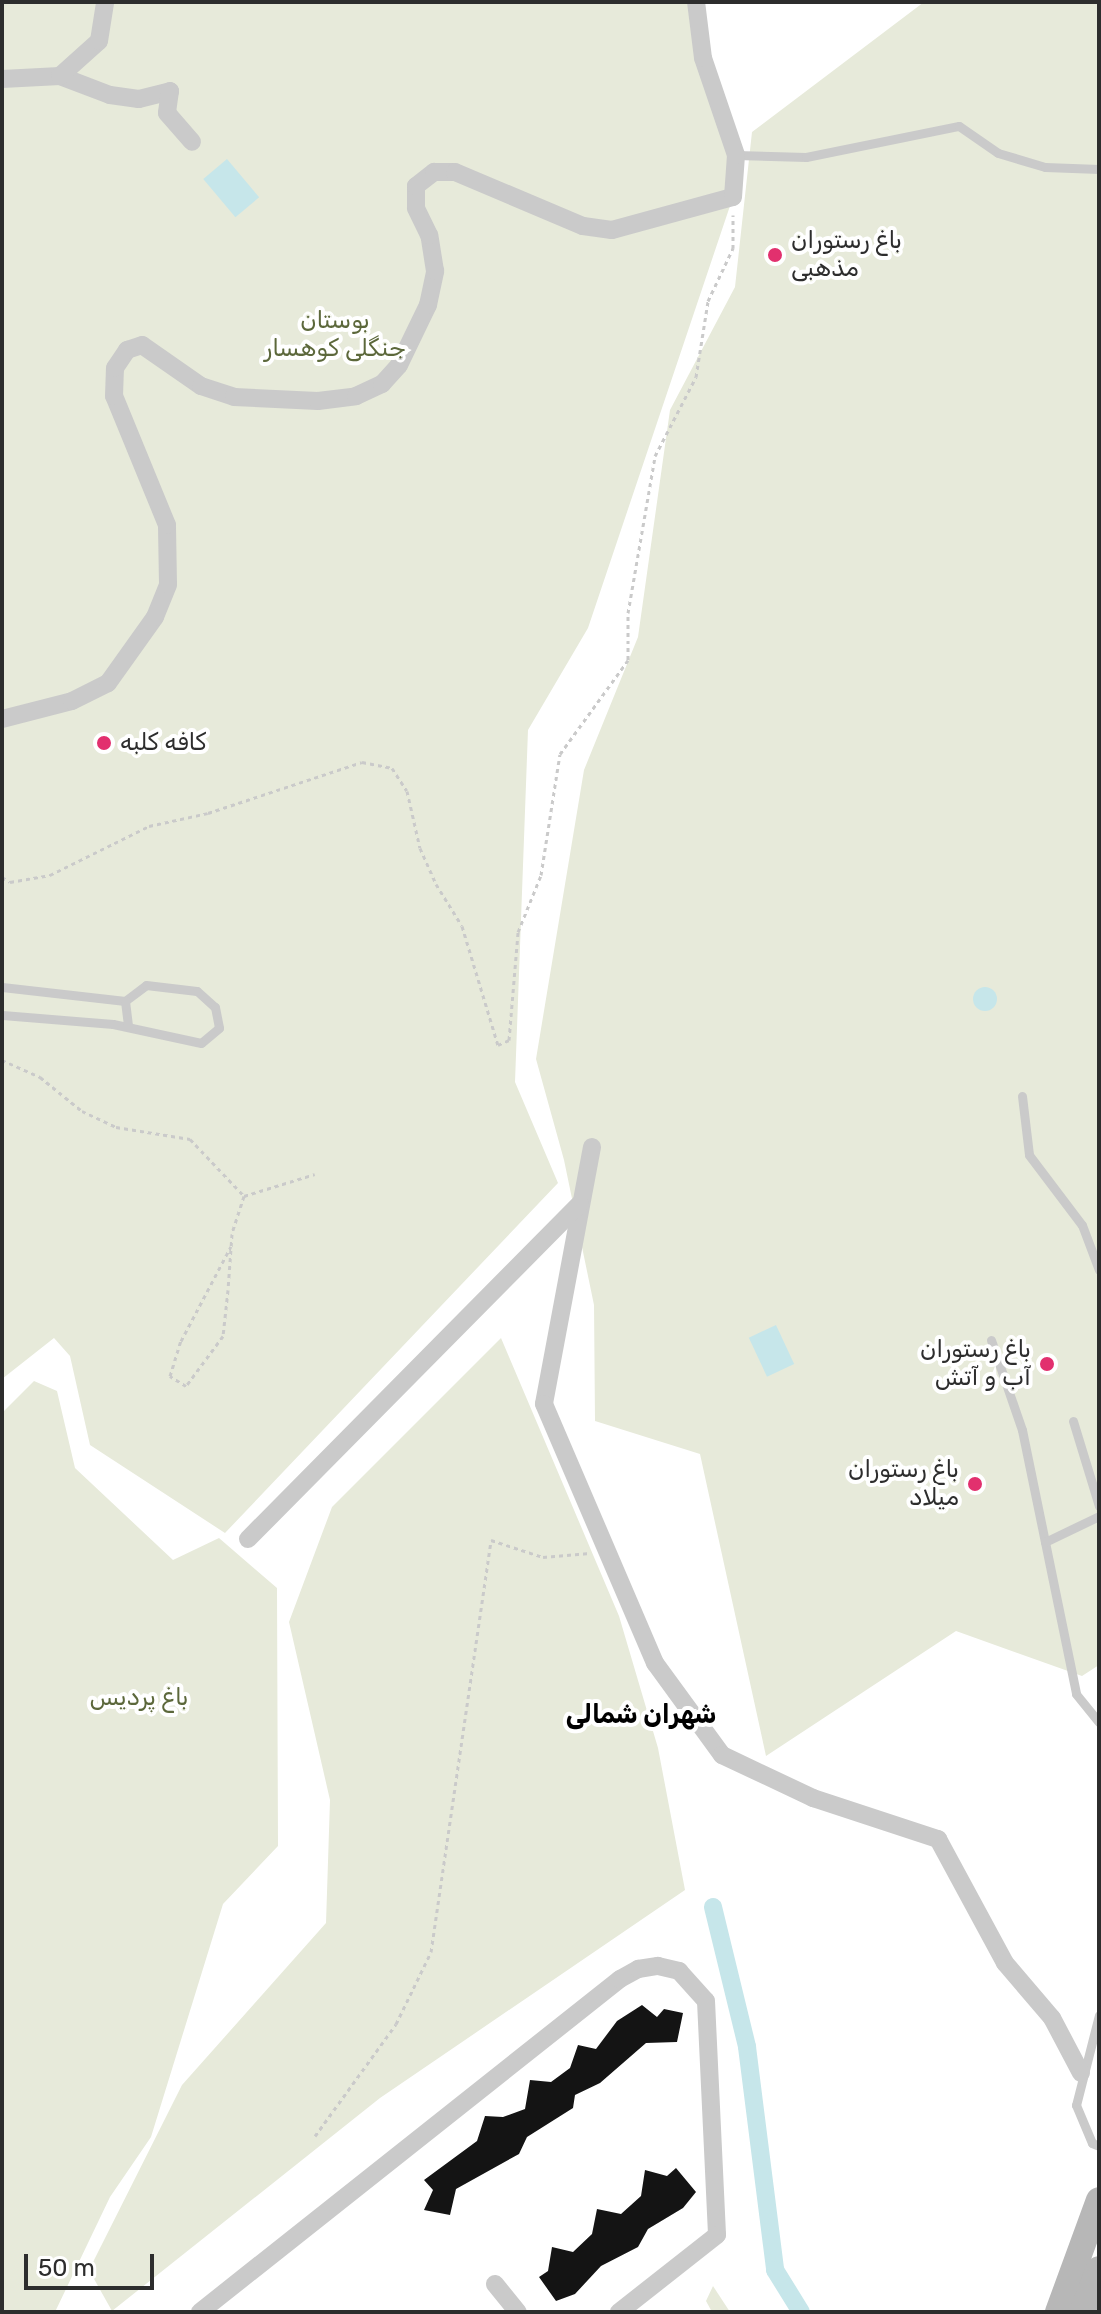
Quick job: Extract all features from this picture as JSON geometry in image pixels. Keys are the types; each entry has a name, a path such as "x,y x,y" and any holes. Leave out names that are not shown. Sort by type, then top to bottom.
{"street":[{"path":"60,76 99,41 105,2"},
{"path":"2,719 72,701 108,683 155,617 168,584 167,525 114,396 115,368 127,350 142,345 201,386 234,397 318,401 356,396 382,384 399,365 428,305 435,271 429,235 416,208 416,186 434,172 466,175 583,226 612,230 733,197 736,155 706,70 696,2"},
{"path":"2,79 60,76 110,95 139,99 170,91 167,113 192,142"},
{"path":"592,1147 544,1404 655,1663 722,1755 813,1798 938,1839 1005,1963 1052,2018 1081,2073"},
{"path":"248,1539 580,1203"},
{"path":"208,2310 620,1979 638,1969 658,1966 687,1977 706,2001 717,2235 619,2312"},
{"path":"1058,2312 1099,2200"},
{"path":"1082,2312 1099,2269"},
{"path":"495,2284 518,2312"}],"lane":[{"path":"736,155 806,157 959,126 998,153 1045,167 1099,169"},
{"path":"2,987 125,1001 146,985 197,991 215,1007 219,1028 201,1043 128,1026 2,1015"},
{"path":"125,1001 128,1026"},
{"path":"1022,1096 1029,1155 1082,1225 1099,1270"},
{"path":"991,1340 1022,1430 1076,1694 1099,1722"},
{"path":"1073,1421 1099,1506"},
{"path":"1045,1542 1099,1516"},
{"path":"1099,2015 1081,2073 1076,2105 1092,2143 1099,2146"}],"path":[{"path":"2,877 10,882 50,875 149,826 208,813 362,762 392,768 407,791 420,848 436,884 462,926 498,1045 509,1040 518,932 541,875 560,754 628,660 628,613 655,456 696,377 708,301 733,248 733,197"},
{"path":"2,1060 40,1077 82,1111 116,1127 190,1139 244,1196"},
{"path":"244,1196 315,1174"},
{"path":"231,1246 181,1341 170,1376 186,1386 223,1336 231,1246 244,1196"},
{"path":"315,2136 396,2024 431,1952 491,1540 543,1557 609,1551"}],"green space":[{"name":"بوستان جنگلی کوهسار","path":"2,2 696,2 736,155 733,197 588,628 528,730 515,1082 558,1183 225,1533 90,1445 70,1356 54,1338 2,1379"},
{"path":"924,2 1099,2 1099,1665 1082,1676 956,1631 766,1756 700,1454 595,1421 594,1305 564,1160 536,1059 584,770 638,637 670,410 735,287 752,132"},
{"path":"501,1338 619,1616 658,1748 685,1890 380,2098 112,2311 89,2270 182,2085 326,1923 330,1800 289,1622 332,1507"},
{"name":"باغ پردیس","path":"34,1381 57,1391 75,1468 173,1560 219,1538 277,1588 278,1846 223,1904 151,2137 110,2197 55,2312 2,2312 2,1413"},
{"path":"713,2286 730,2312 712,2312 706,2301"}],"water":[{"path":"227,159 259,197 235,217 203,179"},
{"path":"985,987 993,991 997,999 993,1007 985,1011 977,1007 973,999 977,991"},
{"path":"776,1325 794,1364 767,1377 749,1338"}],"building":[{"path":"642,2005 657,2017 664,2009 683,2013 677,2042 646,2043 600,2083 575,2095 573,2108 527,2137 519,2154 456,2189 450,2215 424,2210 433,2190 424,2180 477,2141 485,2116 503,2117 525,2109 530,2080 551,2082 570,2068 578,2045 596,2049 617,2021"},
{"path":"676,2168 696,2192 683,2208 648,2229 638,2247 601,2266 575,2294 556,2301 539,2277 548,2271 552,2247 573,2252 592,2234 597,2209 621,2214 641,2196 645,2170 667,2176"}],"waterway":[{"path":"713,1907 747,2047 775,2270 801,2312"}],"place":[{"name":"باغ رستوران مذهبی","path":"775,255"},
{"name":"کافه کلبه","path":"104,743"},
{"name":"باغ رستوران آب و آتش","path":"1047,1364"},
{"name":"باغ رستوران میلاد","path":"975,1484"}],"district":[{"name":"شهران شمالی","path":"641,1715"}]}
